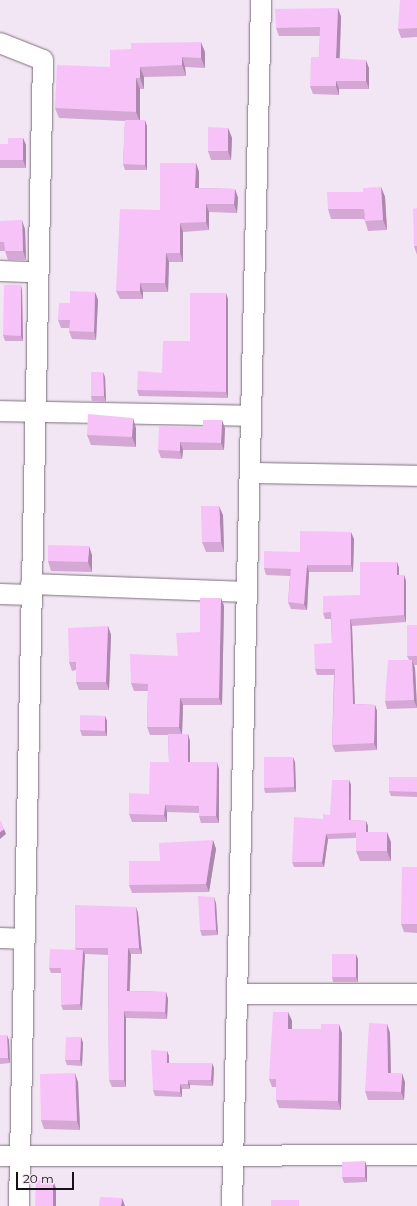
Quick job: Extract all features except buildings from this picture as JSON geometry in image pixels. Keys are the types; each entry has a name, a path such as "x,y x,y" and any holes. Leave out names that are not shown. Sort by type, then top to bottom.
{"street":[{"path":"232,1206 261,0"},
{"path":"0,43 43,60 38,272 37,412 31,589 19,1206"},
{"path":"0,271 38,272"},
{"path":"0,411 251,416"},
{"path":"250,473 417,476"},
{"path":"0,594 31,589 247,592"},
{"path":"0,938 24,938"},
{"path":"237,994 417,994"},
{"path":"0,1156 417,1155"}]}
